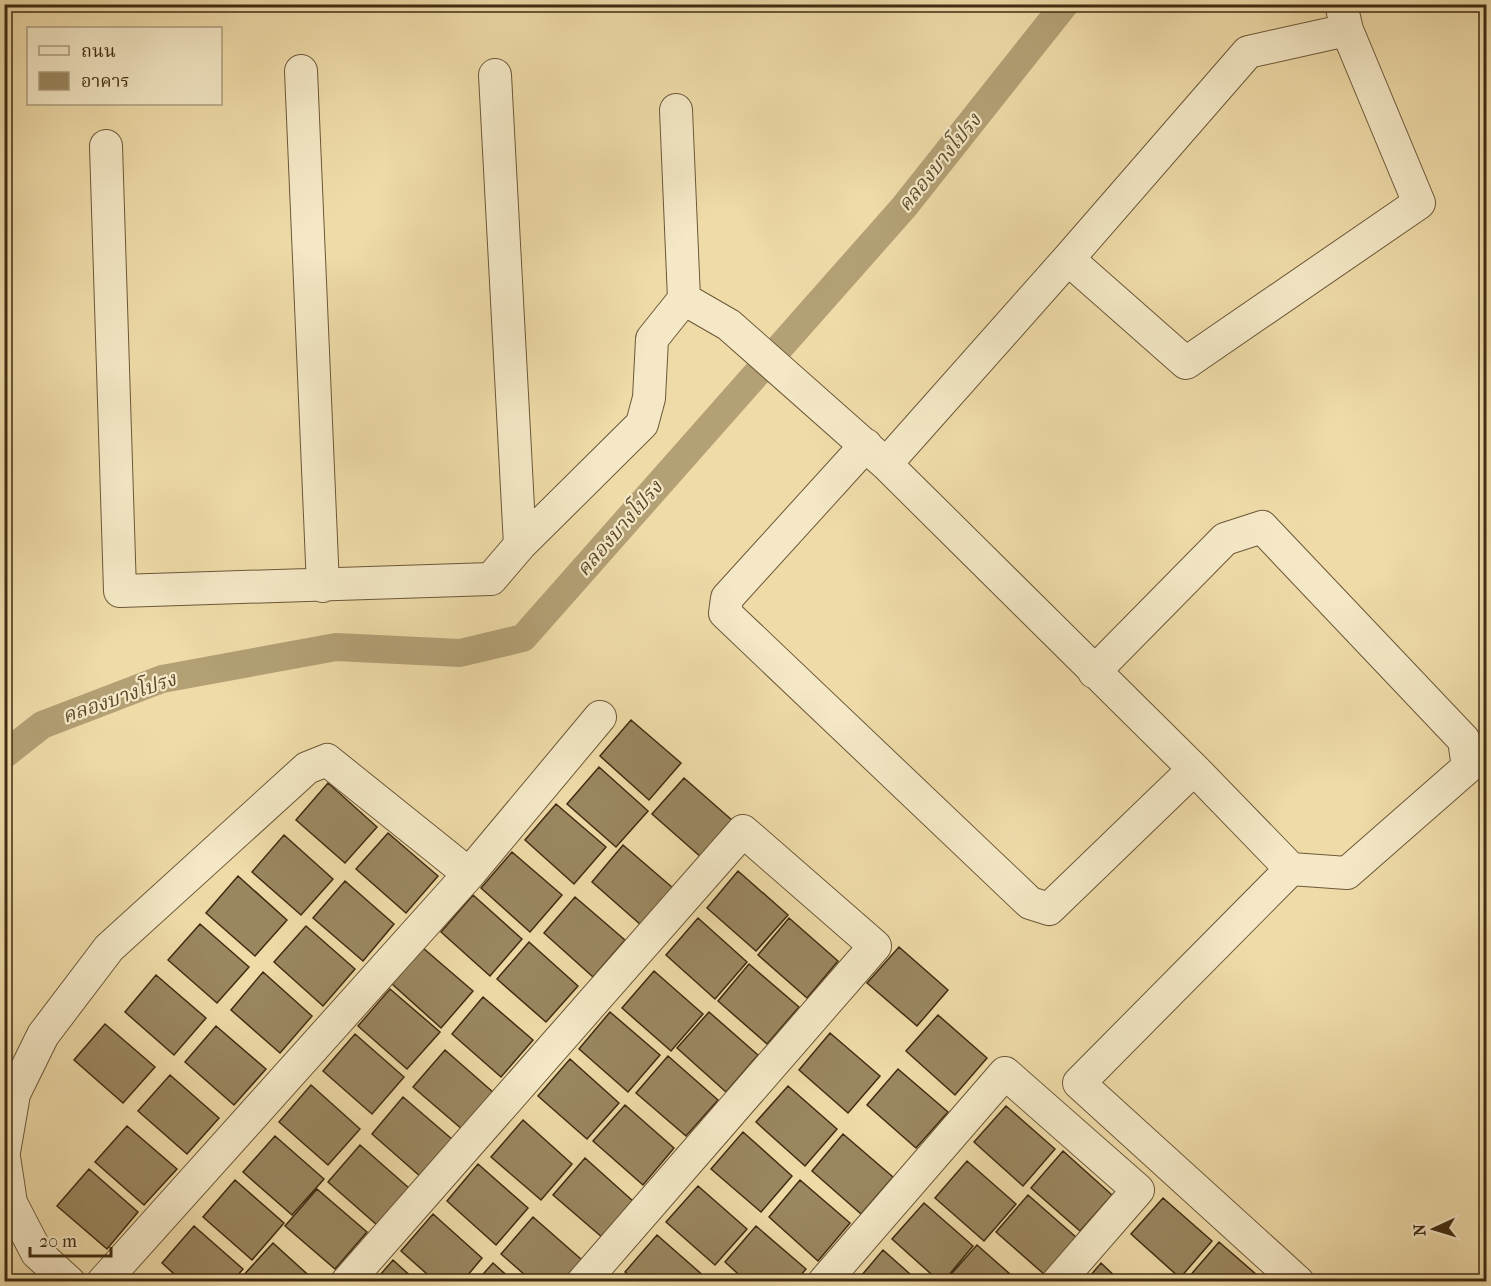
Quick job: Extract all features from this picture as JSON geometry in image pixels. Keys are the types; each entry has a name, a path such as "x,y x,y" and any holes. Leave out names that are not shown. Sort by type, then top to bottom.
{"street":[{"path":"1068,259 1186,363 1419,203 1344,17 1248,52 1068,259 876,454 727,598 725,613 1030,903 1049,909 1194,770"},
{"path":"301,71 323,585"},
{"path":"495,75 520,545"},
{"path":"106,146 120,591 491,579 520,545 642,424 649,398 652,339 684,300 676,110"},
{"path":"684,300 729,325 876,454 1094,672 1194,770 1291,869 1347,873 1468,767 1464,740 1262,527 1225,539 1094,672"},
{"path":"103,1281 469,874 600,717"},
{"path":"69,1281 37,1253 11,1203 4,1155 14,1094 43,1035 109,948 307,768 327,760 469,874"},
{"path":"347,1281 743,831 875,946 583,1281"},
{"path":"1291,869 1079,1083 1298,1281"},
{"path":"824,1281 1005,1072 1138,1190 1058,1281"}],"building":[{"path":"631,720 681,763 649,800 600,756"},
{"path":"599,767 648,811 616,847 567,804"},
{"path":"684,778 733,821 702,858 652,814"},
{"path":"328,783 377,827 345,863 296,820"},
{"path":"556,804 606,847 574,884 525,840"},
{"path":"388,833 438,876 406,913 356,869"},
{"path":"284,835 333,879 301,915 252,872"},
{"path":"623,845 673,888 641,925 592,882"},
{"path":"512,852 562,895 530,932 481,888"},
{"path":"738,871 788,915 756,951 707,908"},
{"path":"238,876 287,920 255,956 206,913"},
{"path":"345,881 394,924 363,961 313,918"},
{"path":"473,895 522,939 490,976 441,932"},
{"path":"575,897 625,940 593,977 544,933"},
{"path":"698,918 747,962 715,999 666,955"},
{"path":"789,918 838,961 807,998 758,955"},
{"path":"200,924 249,967 217,1003 168,960"},
{"path":"306,926 355,969 323,1006 274,962"},
{"path":"529,942 578,986 546,1022 497,979"},
{"path":"899,947 948,990 917,1026 867,983"},
{"path":"423,948 473,991 441,1028 392,984"},
{"path":"749,964 799,1007 767,1044 718,1001"},
{"path":"654,971 703,1014 671,1051 622,1008"},
{"path":"263,972 312,1016 280,1053 231,1010"},
{"path":"156,975 206,1018 174,1055 125,1012"},
{"path":"390,989 440,1032 407,1069 358,1026"},
{"path":"483,997 533,1040 501,1077 452,1034"},
{"path":"610,1012 660,1055 628,1092 579,1049"},
{"path":"709,1012 758,1055 726,1092 677,1048"},
{"path":"938,1015 987,1058 955,1095 906,1051"},
{"path":"105,1024 155,1067 123,1103 74,1060"},
{"path":"216,1026 266,1069 234,1105 185,1062"},
{"path":"830,1033 880,1076 848,1113 799,1070"},
{"path":"355,1034 404,1077 372,1114 323,1071"},
{"path":"445,1050 494,1093 463,1130 413,1087"},
{"path":"668,1056 718,1100 686,1136 636,1093"},
{"path":"570,1059 619,1103 587,1139 538,1096"},
{"path":"898,1069 948,1112 916,1148 867,1105"},
{"path":"170,1075 219,1118 187,1154 138,1111"},
{"path":"311,1085 360,1129 328,1165 279,1122"},
{"path":"788,1086 837,1129 805,1166 756,1122"},
{"path":"403,1097 453,1140 421,1177 372,1134"},
{"path":"625,1105 674,1148 643,1185 593,1141"},
{"path":"1006,1106 1055,1149 1023,1186 974,1142"},
{"path":"523,1120 572,1164 541,1200 491,1157"},
{"path":"127,1126 177,1169 144,1205 95,1162"},
{"path":"743,1132 792,1176 761,1212 711,1169"},
{"path":"843,1134 893,1177 861,1214 812,1171"},
{"path":"275,1136 324,1179 292,1215 243,1172"},
{"path":"360,1145 409,1188 377,1225 328,1182"},
{"path":"1063,1151 1112,1195 1080,1231 1031,1188"},
{"path":"585,1158 634,1202 603,1238 553,1195"},
{"path":"967,1161 1016,1204 984,1241 935,1198"},
{"path":"478,1164 528,1208 496,1245 447,1201"},
{"path":"89,1169 138,1212 107,1249 57,1206"},
{"path":"235,1180 284,1223 252,1260 203,1217"},
{"path":"800,1180 850,1223 818,1261 769,1217"},
{"path":"698,1186 747,1229 715,1265 666,1222"},
{"path":"317,1189 367,1232 335,1269 285,1226"},
{"path":"1028,1195 1077,1238 1045,1275 996,1232"},
{"path":"1163,1198 1212,1241 1180,1278 1131,1234"},
{"path":"924,1203 973,1246 943,1282 940,1282 892,1239"},
{"path":"433,1214 482,1258 462,1282 436,1282 401,1251"},
{"path":"533,1217 582,1260 564,1282 533,1282 501,1254"},
{"path":"194,1226 243,1269 232,1282 183,1282 162,1263"},
{"path":"756,1226 806,1269 795,1282 747,1282 725,1262"},
{"path":"657,1235 706,1278 703,1282 636,1282 625,1272"},
{"path":"1219,1242 1265,1282 1191,1282 1188,1278"},
{"path":"273,1243 316,1282 243,1282 240,1279"},
{"path":"977,1245 1019,1282 945,1281"},
{"path":"883,1250 919,1282 856,1282"},
{"path":"393,1260 417,1282 374,1282"},
{"path":"493,1263 514,1282 476,1282"},
{"path":"1101,1263 1121,1282 1085,1282"}],"waterway":[{"name":"คลองบางโปรง","path":"4,755 42,725 162,679 336,647 460,653 523,638 904,207 1065,4"}]}
